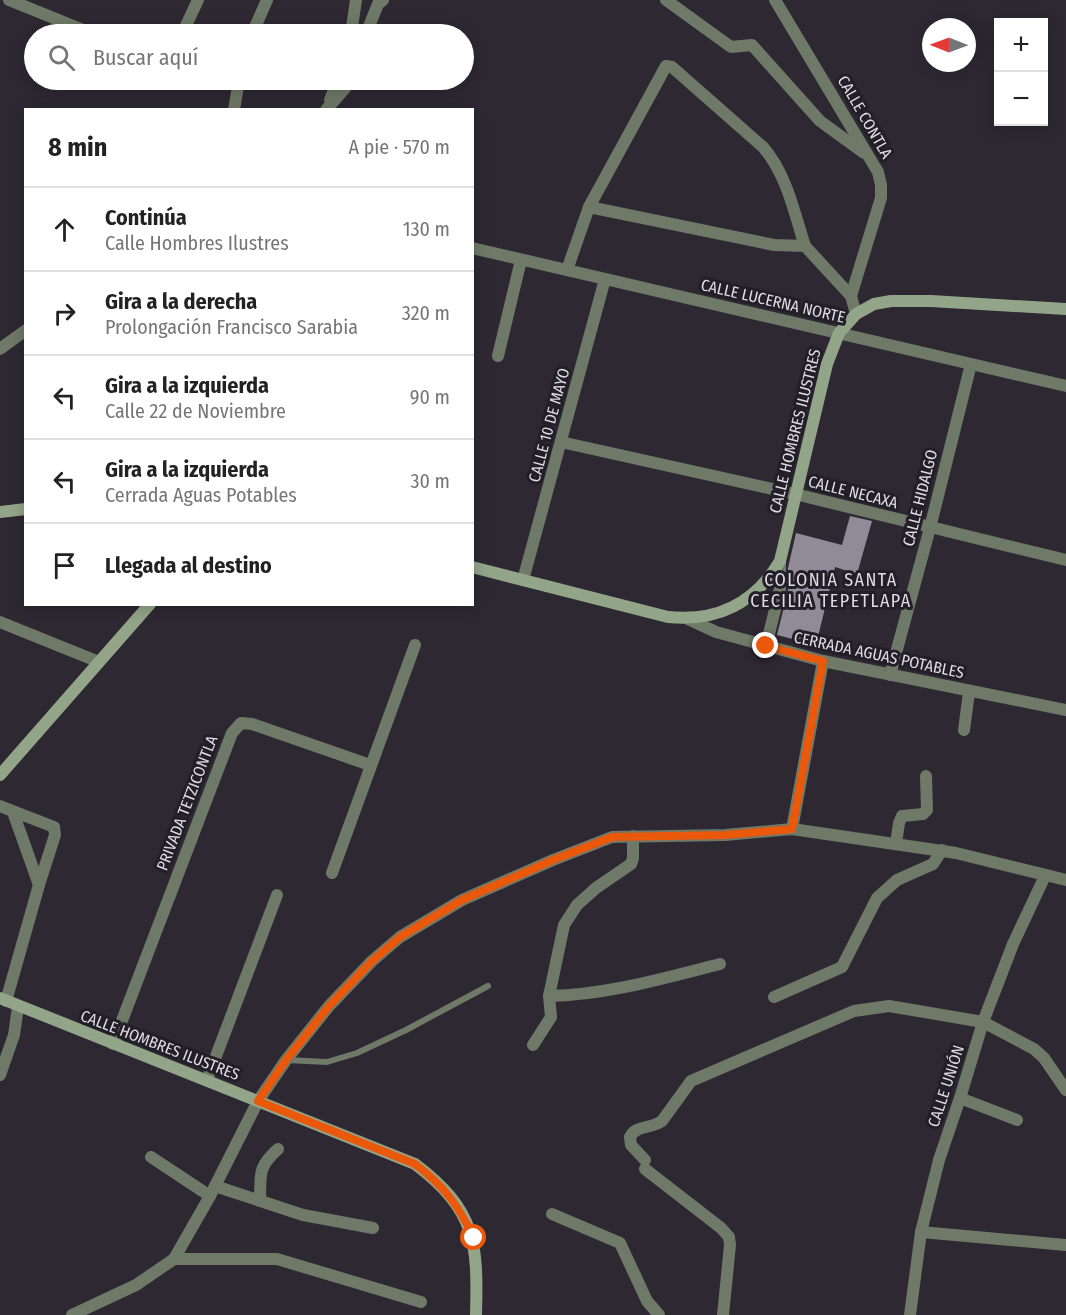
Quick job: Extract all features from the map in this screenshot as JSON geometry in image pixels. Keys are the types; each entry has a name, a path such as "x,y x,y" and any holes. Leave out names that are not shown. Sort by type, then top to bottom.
{"street":[{"path":"9,0 68,24"},
{"path":"187,24 198,0"},
{"path":"256,24 267,0"},
{"path":"352,24 356,0"},
{"path":"370,24 378,4 383,0"},
{"path":"666,0 731,47 752,45 820,121 868,156"},
{"name":"CALLE CONTLA","path":"775,0 878,172 881,198 851,296"},
{"path":"567,270 589,207 666,66 672,67 763,147 773,159 782,173 805,246 851,296 856,314"},
{"path":"234,108 237,90"},
{"path":"327,108 334,90"},
{"path":"328,108 343,90"},
{"path":"589,207 774,245 805,246"},
{"name":"CALLE LUCERNA NORTE","path":"474,248 1066,386"},
{"path":"498,356 521,260"},
{"name":"CALLE 10 DE MAYO","path":"523,580 605,279"},
{"name":"CALLE HOMBRES ILUSTRES","path":"766,646 780,589 780,561 795,494 827,364 839,333 856,314 874,304 891,301 931,301 1066,309"},
{"path":"0,349 24,331"},
{"name":"CALLE HIDALGO","path":"890,675 971,364"},
{"name":"CALLE NECAXA","path":"561,442 795,494 1066,560"},
{"path":"0,512 24,509"},
{"name":"CALLE HOMBRES ILUSTRES","path":"474,568 668,617 688,619 723,613 741,603 772,576 780,561"},
{"path":"0,775 148,606"},
{"name":"CERRADA AGUAS POTABLES","path":"688,619 716,632 823,661 1066,710"},
{"path":"0,622 99,662"},
{"path":"332,873 416,645"},
{"path":"792,829 823,661"},
{"path":"964,730 969,692"},
{"name":"PRIVADA TETZICONTLA","path":"113,1044 232,733 241,723 252,724 370,765"},
{"path":"896,844 902,816 923,814 927,810 926,776"},
{"path":"0,806 54,827 55,835 3,1000"},
{"path":"13,812 39,885"},
{"path":"72,1315 136,1285 174,1259 258,1101 286,1060 329,1006 372,961 400,937 462,900 553,860 612,837 725,835 792,829 942,850 1066,880"},
{"path":"533,1045 551,1017 549,996 564,925 578,905 596,888 631,864 633,836"},
{"path":"774,997 842,967 876,898 897,880 933,864 942,850"},
{"name":"CALLE UNIÓN","path":"910,1315 921,1232 939,1160 983,1022 1013,944 1045,876"},
{"path":"207,1080 277,895"},
{"path":"549,996 586,993 650,981 720,964"},
{"name":"CALLE HOMBRES ILUSTRES","path":"3,1000 415,1164 436,1180 457,1205 474,1238 478,1269 476,1315"},
{"path":"723,1315 729,1237 645,1164 631,1144 630,1137 637,1129 656,1126 662,1121 691,1081 854,1011 889,1006 983,1022 1034,1049 1044,1058 1066,1090"},
{"path":"0,1075 14,1035 18,1007"},
{"path":"960,1098 1017,1120"},
{"path":"260,1201 261,1168 264,1161 278,1149"},
{"path":"151,1157 212,1191 260,1201 303,1215 373,1228"},
{"path":"552,1214 620,1243 647,1301 658,1315"},
{"path":"921,1232 1066,1245"},
{"path":"174,1259 277,1259 421,1302"}],"lane":[{"path":"286,1060 327,1062 357,1053 406,1030 488,986"}],"building":[{"path":"850,516 872,521 857,574 835,567 816,645 777,635 788,591 788,568 796,533 842,545"}],"district":[{"name":"COLONIA SANTA CECILIA TEPETLAPA","path":"831,590"}],"route":[{"path":"474,1238 451,1196 436,1180 415,1164 258,1101 286,1060 329,1006 372,961 400,937 462,900 612,837 725,835 792,829 823,661 766,646"}]}
